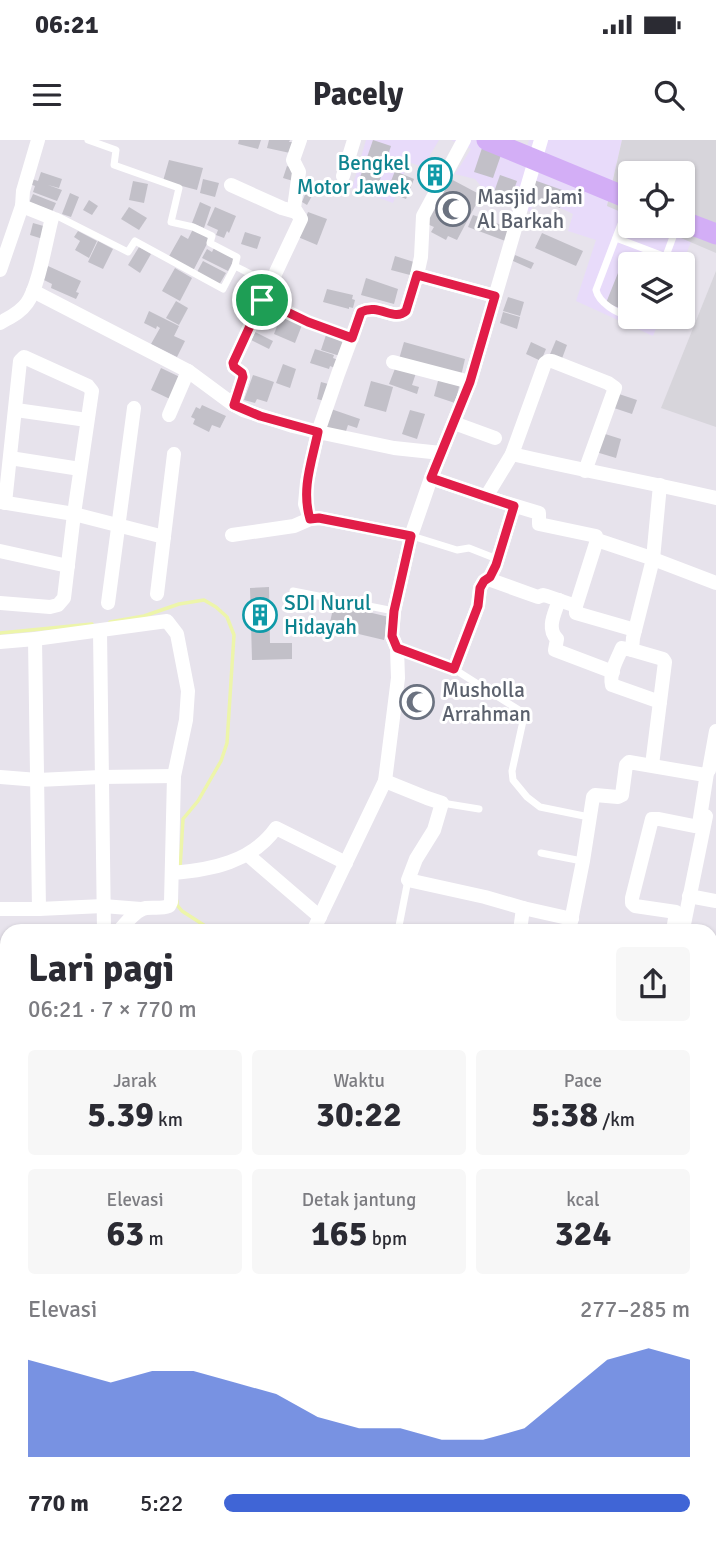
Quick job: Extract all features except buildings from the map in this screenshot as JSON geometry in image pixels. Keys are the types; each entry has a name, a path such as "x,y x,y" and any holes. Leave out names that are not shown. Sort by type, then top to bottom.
{"main road":[{"path":"488,140 539,150 618,193"},
{"path":"695,226 716,234"}],"street":[{"path":"0,271 5,240 22,206 23,191 38,140"},
{"path":"234,405 243,377 233,363 300,219 294,208 299,172 293,160 300,140"},
{"path":"342,176 354,140"},
{"path":"310,519 305,504 307,482 318,432 361,312 373,309 399,316 406,311 422,249 423,216 464,140"},
{"path":"316,924 385,781 398,678 397,648 392,636 394,611 411,536 470,382 539,150"},
{"path":"231,185 296,212"},
{"path":"0,323 19,312 33,290 52,218 22,206"},
{"path":"417,275 495,296"},
{"path":"33,290 188,371 234,405 282,423 318,432 394,448 441,453"},
{"path":"0,603 50,607 58,605 64,598 74,514 80,469 92,391 24,357 20,361 10,458 2,503 74,514 164,537"},
{"path":"485,497 512,454 548,361 615,388 585,471"},
{"path":"393,362 470,382"},
{"path":"169,415 188,371"},
{"path":"108,603 134,408"},
{"path":"16,410 87,420"},
{"path":"454,423 495,438"},
{"path":"157,594 174,454"},
{"path":"512,454 716,498"},
{"path":"10,458 80,469"},
{"path":"431,478 539,513 539,524 596,536 597,540 716,583"},
{"path":"632,649 653,559 660,485"},
{"path":"454,669 478,606 480,588 488,579 497,559 514,506"},
{"path":"232,535 294,526 319,518 411,536"},
{"path":"597,540 576,613 635,630"},
{"path":"0,551 68,566"},
{"path":"488,579 538,597 542,595 576,606"},
{"path":"559,600 551,626 551,632 557,639 555,650 613,672"},
{"path":"0,642 167,621 177,634 188,691 186,720 174,776 169,906 141,909 103,906 0,909"},
{"path":"100,631 104,924"},
{"path":"35,639 39,909"},
{"path":"652,765 666,662 622,648 613,672 612,685 660,702"},
{"path":"674,924 676,912 635,906 632,898 652,819 694,826 699,824 715,739"},
{"path":"571,924 592,799 595,795 621,795 627,763 652,765 692,774 705,775 711,771"},
{"path":"683,924 710,830 711,771"},
{"path":"0,777 38,780 174,776"},
{"path":"385,781 442,803 434,830 416,859 408,880 485,897 568,924"},
{"path":"172,873 235,862 271,836 276,828 346,863"},
{"path":"248,855 320,917"},
{"path":"689,897 716,901"},
{"path":"521,924 523,908"},
{"path":"126,924 141,909"}],"lane":[{"path":"52,218 57,216 128,252 135,241 223,289 235,266 237,257 210,243 212,236 193,227 171,222 179,188 114,165 116,150 88,140"},
{"path":"618,232 596,290 597,297 618,312"},
{"path":"616,237 646,252"},
{"path":"235,266 270,284"},
{"path":"262,300 308,322 352,338"},
{"path":"411,536 457,550 469,548 497,559"},
{"path":"293,591 394,611"},
{"path":"397,648 454,669 519,710 523,721 513,780 527,797 540,807 590,817"},
{"path":"442,803 479,809"},
{"path":"541,853 583,861"},
{"path":"399,924 408,880"}],"shaded area":[{"path":"366,140 439,140 423,167 408,162 393,203 352,188"},
{"path":"451,140 506,140 527,146 529,140 622,140 607,205 618,210 618,238 682,238 691,242 687,252 618,252 618,320 576,301 596,240 568,231 573,214 534,195 531,212 490,197 475,179 455,174 471,149"},
{"path":"622,140 716,140 716,253 681,238 695,238 695,161 618,161 618,211 607,206"},
{"path":"716,271 716,427 661,408 695,329"},
{"path":"638,329 656,329 653,336"}],"waterway":[{"path":"110,622 204,600 227,617 234,635 227,743 221,761 198,801 183,819 180,869"},
{"path":"0,633 92,624"},
{"path":"177,901 182,911 202,924"}],"place":[{"name":"Bengkel Motor Jawek","path":"435,175"},
{"name":"Masjid Jami Al Barkah","path":"453,209"},
{"name":"SDI Nurul Hidayah","path":"260,615"},
{"name":"Musholla Arrahman","path":"417,702"}],"route":[{"path":"417,275 495,296 470,382 431,478 514,506 496,565 480,588 478,606 454,669 397,648 392,636 394,611 411,536 319,518 310,519 305,504 307,482 318,432 260,416 234,405 243,377 233,363 262,300 308,322 352,338 361,312 373,309 403,315 417,275"}]}
